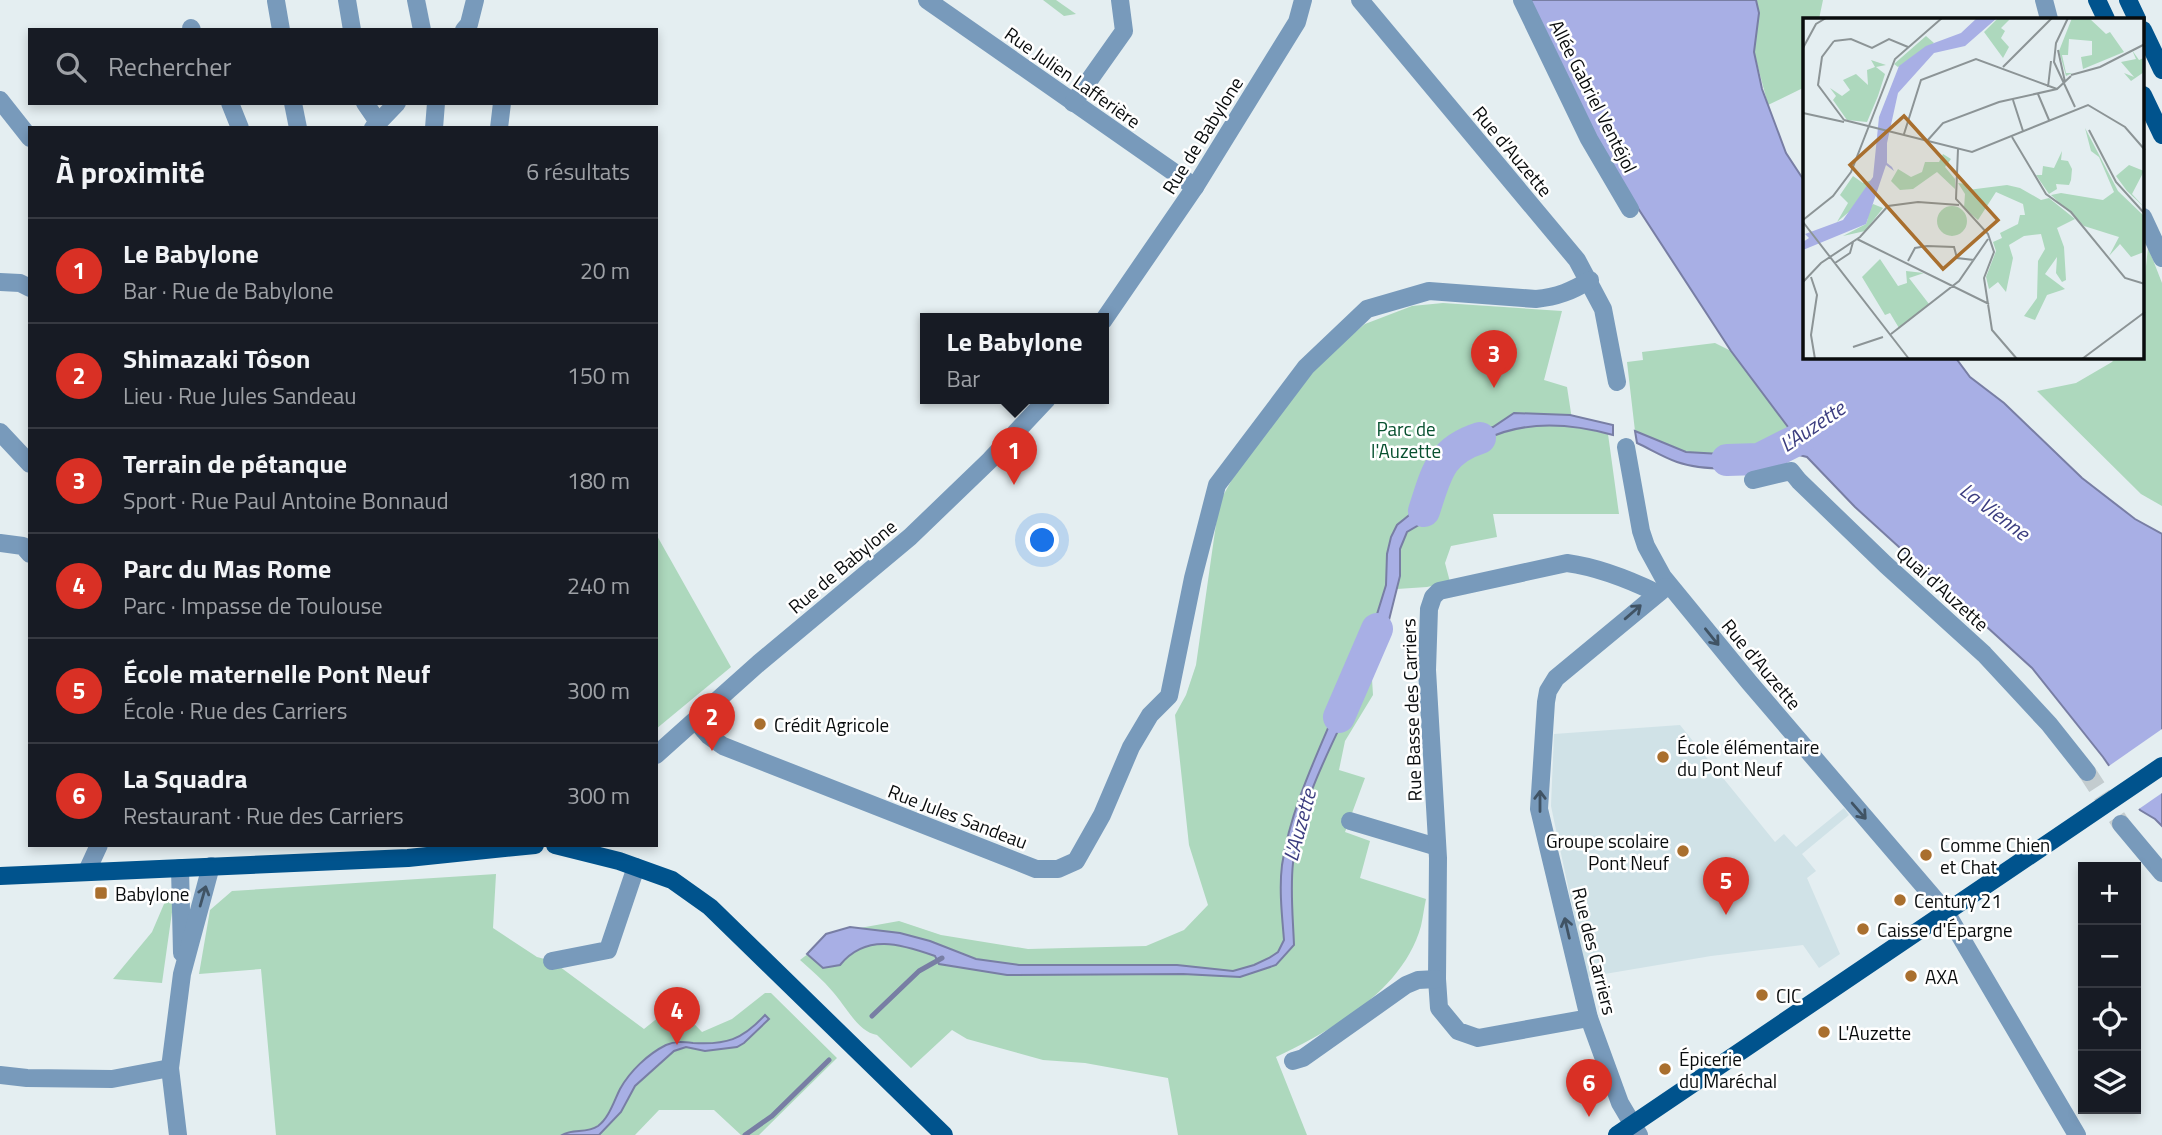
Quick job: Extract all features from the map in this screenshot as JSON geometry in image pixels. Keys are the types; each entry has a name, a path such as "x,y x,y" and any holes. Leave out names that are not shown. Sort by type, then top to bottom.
{"main road":[{"path":"2096,0 2105,18"},
{"path":"2128,0 2137,18"},
{"path":"2144,32 2162,70"},
{"path":"2144,96 2162,135"},
{"path":"1618,1135 1637,1129 1946,912 2162,766"},
{"path":"0,876 180,868 493,847"},
{"path":"582,848 673,880 710,907 944,1135"}],"street":[{"path":"347,0 352,28"},
{"path":"415,0 422,28"},
{"path":"470,28 475,0"},
{"name":"Rue Julien Lafferière","path":"927,0 1195,187"},
{"path":"1073,103 1124,31 1120,0"},
{"name":"Rue de Babylone","path":"1108,313 1195,187 1297,22 1303,0"},
{"name":"Rue d'Auzette","path":"1360,0 1558,236 1590,280 1603,309 1617,382"},
{"name":"Allée Gabriel Ventéjol","path":"1522,0 1589,139 1630,209"},
{"path":"2044,0 2049,18"},
{"path":"276,1 281,28"},
{"path":"0,100 28,135"},
{"path":"231,105 239,126"},
{"path":"293,105 298,126"},
{"path":"366,105 376,125 395,105"},
{"path":"433,126 436,105"},
{"path":"499,126 502,105"},
{"path":"2144,219 2162,258"},
{"name":"Rue Jules Sandeau","path":"696,721 709,736 723,746 1035,869 1058,869 1076,861 1102,815 1131,747 1150,715 1169,696 1193,578 1217,485 1306,367 1367,309 1429,291 1550,298 1590,280"},
{"path":"0,282 20,283 28,287"},
{"name":"Rue de Babylone","path":"658,753 910,537 990,460 1042,404"},
{"path":"0,432 28,462"},
{"name":"Rue d'Auzette","path":"1626,447 1641,531 1663,589 1946,912 2077,1135"},
{"name":"Quai d'Auzette","path":"1753,480 1791,471 1886,565 1984,654 2049,724 2087,772"},
{"path":"0,543 23,546 28,552"},
{"name":"Rue Basse des Carriers","path":"1589,1018 1478,1038 1458,1031 1439,1008 1437,847 1427,670 1429,609 1433,597 1439,591 1567,563 1663,589"},
{"name":"Rue des Carriers","path":"1637,1129 1620,1102 1589,1018 1539,809 1548,691 1565,669 1663,589"},
{"path":"1350,821 1437,847"},
{"path":"2121,824 2162,873"},
{"path":"87,871 98,847"},
{"path":"178,1135 170,1068 182,974 211,866"},
{"path":"552,961 608,950 636,867"},
{"path":"180,868 182,974"},
{"path":"1293,1061 1303,1058 1406,985 1418,980 1437,979"},
{"path":"0,1075 112,1079 170,1068"}],"shaded area":[{"name":"Groupe scolaire Pont Neuf","path":"1680,725 1775,842 1784,834 1796,847 1844,808 1849,815 1802,854 1816,871 1807,878 1840,954 1819,968 1803,945 1711,956 1587,977 1551,806 1554,734"}],"green space":[{"path":"1043,0 1056,0 1076,14 1064,16"},
{"path":"1756,0 1823,0 1819,18 1803,18 1803,88 1768,105 1754,52 1759,13"},
{"path":"2148,247 2162,283 2162,506 2141,494 2037,391 2076,383 2114,359 2144,359 2144,285"},
{"name":"Parc de l'Auzette","path":"1443,303 1562,311 1544,380 1567,387 1573,426 1608,434 1619,514 1493,514 1497,537 1451,546 1445,563 1450,582 1397,589 1386,632 1376,655 1372,679 1373,695 1345,741 1339,770 1365,778 1345,832 1370,841 1360,878 1426,899 1421,926 1412,949 1399,970 1382,989 1342,1021 1276,1057 1307,1135 1178,1135 1168,1078 1085,1063 1043,1060 967,1039 952,1030 911,1068 877,1035 858,1024 829,988 800,960 813,950 826,934 899,921 941,935 1028,949 1146,946 1184,930 1208,905 1189,845 1175,715 1186,695 1196,665 1219,503 1235,474 1322,359 1365,324 1412,306"},
{"path":"1715,343 1731,351 1788,427 1785,437 1778,445 1746,453 1694,454 1635,431 1627,362 1643,360 1642,352"},
{"path":"658,538 731,667 658,727"},
{"path":"496,874 493,928 537,957 552,961 644,1029 675,1004 702,1032 732,1019 765,993 771,993 837,1058 759,1135 741,1135 714,1110 659,1110 635,1135 276,1135 261,969 199,974 210,910 232,891"},
{"path":"167,897 174,898 162,983 113,979 152,932"}],"water":[{"name":"La Vienne","path":"1525,0 1756,0 1759,13 1754,52 1762,89 1786,153 1803,179 1803,359 1956,359 1970,377 2004,403 2082,478 2135,519 2162,534 2162,826 2140,810 2103,757 2032,668 1855,507 1807,457 1799,455 1787,459 1778,445 1787,435 1788,427 1731,351 1589,133"},
{"path":"1514,413 1570,415 1613,425 1613,435 1569,427 1526,427 1485,439 1449,466 1443,452 1458,440 1493,427"},
{"path":"1635,431 1686,452 1721,454 1765,449 1775,463 1726,468 1687,465 1637,443"},
{"path":"1434,463 1441,478 1432,515 1407,532 1400,549 1400,576 1386,632 1376,655 1375,668 1354,668 1369,640 1386,585 1387,554 1391,537 1397,525 1418,508"},
{"path":"1349,677 1362,680 1320,769 1303,815 1292,873 1294,945 1276,965 1240,977 1183,974 1007,975 939,964 935,956 897,945 861,948 840,965 823,968 807,954 826,934 850,927 900,933 930,941 976,959 1019,965 1177,965 1233,971 1269,958 1278,952 1284,940 1281,874 1293,816"},
{"path":"765,1015 769,1019 737,1047 705,1051 686,1047 674,1051 635,1086 621,1112 599,1135 562,1135 584,1131 602,1123 629,1076 659,1049 676,1042 724,1042 749,1030"}],"pier":[{"path":"2162,729 2162,793 2136,811 2106,768"}],"waterway":[{"name":"L'Auzette","path":"1727,460 1759,459 1797,440 1816,426"},
{"name":"L'Auzette","path":"1424,511 1436,476 1447,457 1466,443 1480,438"},
{"name":"L'Auzette","path":"1339,717 1377,629"},
{"path":"872,1016 919,971 942,958"},
{"path":"745,1135 772,1116 829,1060"}],"tunnel":[{"path":"2087,772 2121,824"}],"place":[{"name":"Terrain de pétanque","path":"1494,388"},
{"name":"Le Babylone","path":"1014,485"},
{"name":"Crédit Agricole","path":"760,724"},
{"name":"Shimazaki Tôson","path":"712,751"},
{"name":"École élémentaire du Pont Neuf","path":"1663,757"},
{"name":"Groupe scolaire Pont Neuf","path":"1683,851"},
{"name":"Comme Chien et Chat","path":"1926,855"},
{"name":"Babylone","path":"101,893"},
{"name":"Century 21","path":"1900,900"},
{"name":"École maternelle Pont Neuf","path":"1726,915"},
{"name":"Caisse d'Épargne","path":"1863,929"},
{"name":"AXA","path":"1911,976"},
{"name":"CIC","path":"1762,995"},
{"name":"L'Auzette","path":"1824,1032"},
{"name":"Parc du Mas Rome","path":"677,1045"},
{"name":"Épicerie du Maréchal","path":"1665,1069"},
{"name":"La Squadra","path":"1589,1117"}]}
